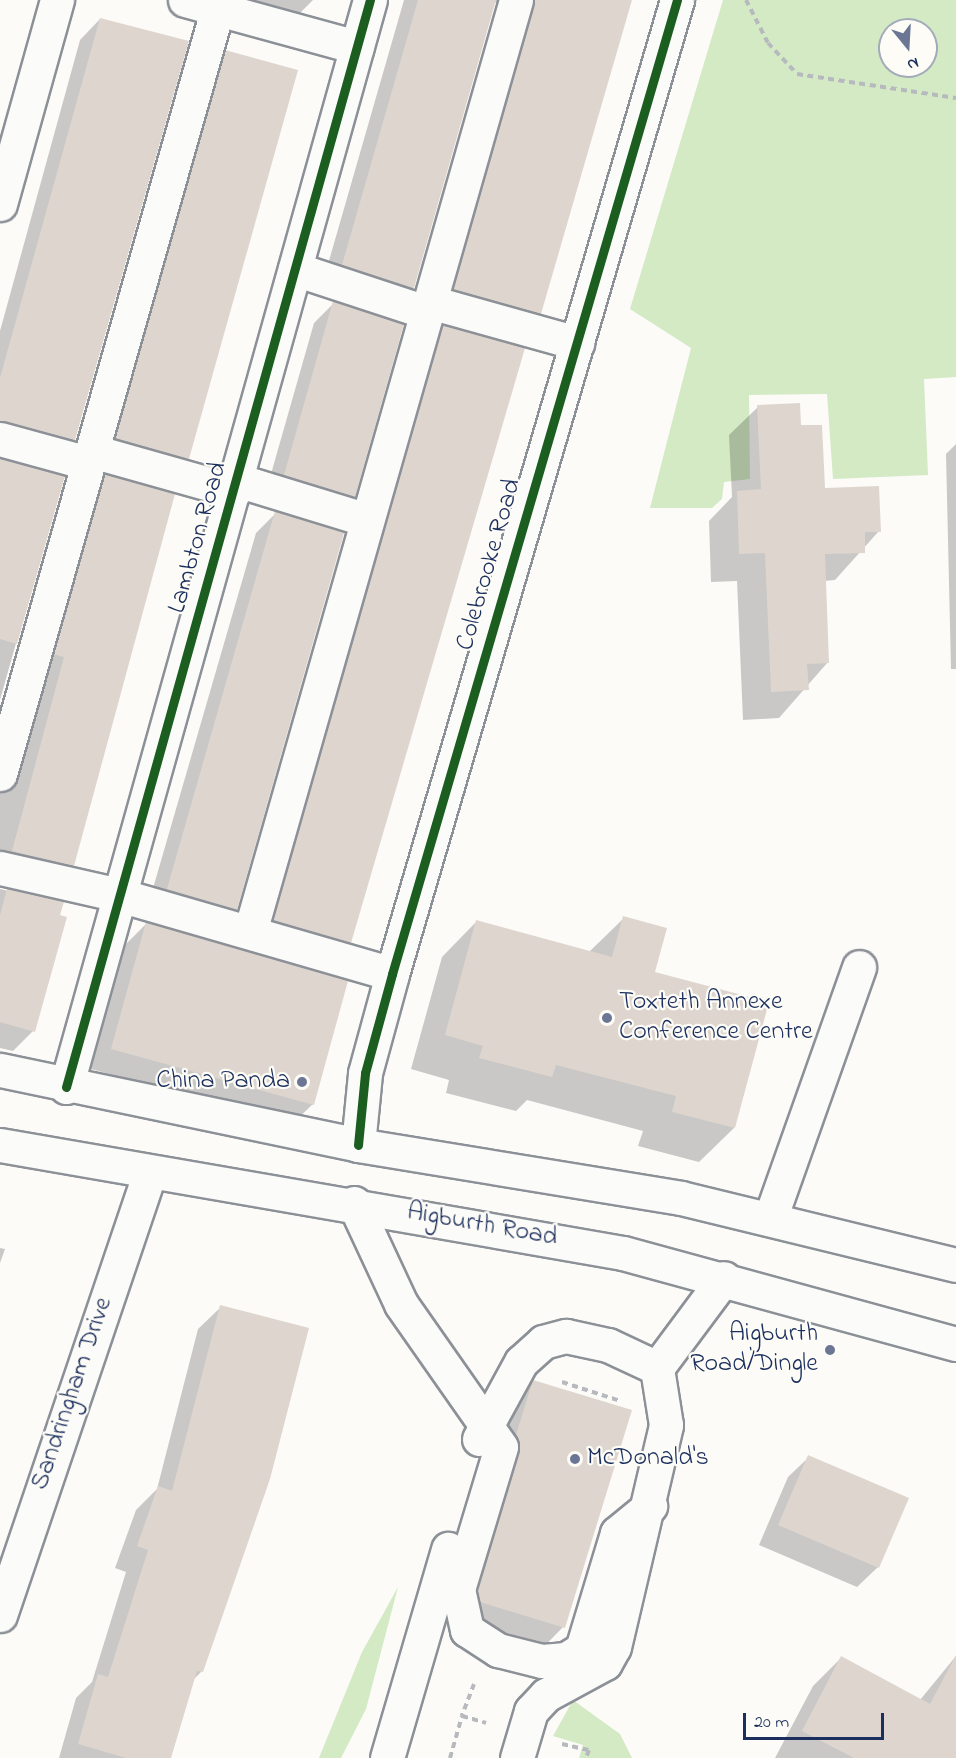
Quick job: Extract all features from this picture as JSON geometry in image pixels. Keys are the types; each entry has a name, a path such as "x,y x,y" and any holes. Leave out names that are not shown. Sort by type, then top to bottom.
{"main road":[{"path":"0,204 57,0"},
{"path":"185,0 219,5 357,47"},
{"name":"Lambton Road","path":"66,1087 370,0"},
{"path":"250,932 516,0"},
{"name":"Colebrooke Road","path":"357,1145 365,1073 677,0"},
{"path":"0,774 219,5"},
{"path":"295,270 428,307 576,344"},
{"path":"0,439 235,486 367,520"},
{"path":"0,868 119,895 393,974"},
{"path":"771,1216 859,967"},
{"path":"0,1070 66,1087 357,1145 771,1216 956,1265"},
{"name":"Aigburth Road","path":"0,1145 149,1175 354,1203 623,1253 724,1278 956,1344"},
{"name":"Sandringham Drive","path":"0,1615 149,1175"},
{"path":"354,1203 400,1304 485,1421 501,1447 458,1589 466,1630 498,1650 542,1661 566,1659 582,1649 617,1533 650,1506"},
{"path":"517,1758 531,1711 546,1695 605,1663 614,1647 650,1506 666,1425 657,1368 724,1278"},
{"path":"387,1758 485,1421 520,1362 543,1342 566,1336 608,1345 657,1368"}],"path":[{"path":"746,0 768,43 797,74 956,98"},
{"path":"549,1377 632,1405"},
{"path":"450,1758 462,1716"}],"green space":[{"path":"723,0 956,0 956,377 924,379 928,475 833,479 827,394 749,395 750,479 724,482 722,499 712,508 650,508 691,348 630,309"},
{"path":"398,1587 366,1709 341,1758 319,1758 362,1652"},
{"path":"573,1700 620,1734 632,1758 579,1758 583,1745 553,1736"}],"building":[{"path":"418,0 496,0 414,288 342,265"},
{"path":"534,0 632,0 541,314 453,289"},
{"path":"100,18 189,41 75,440 0,421 0,378"},
{"path":"225,50 298,70 189,459 115,438"},
{"path":"333,301 404,324 355,497 284,475"},
{"path":"443,325 525,348 351,943 273,920"},
{"path":"800,403 801,425 822,425 825,488 879,486 881,532 865,532 865,553 825,554 829,663 807,664 809,690 771,692 765,553 739,554 737,491 761,489 757,405"},
{"path":"0,458 65,476 17,644 0,639"},
{"path":"105,474 175,494 74,866 12,851 64,657 53,654"},
{"path":"275,511 344,533 237,910 167,889"},
{"path":"7,889 64,902 60,915 67,917 35,1032 0,1022 0,915"},
{"name":"Toxteth Annexe Conference Centre","path":"623,916 667,928 655,972 769,1002 735,1128 672,1112 676,1096 556,1065 552,1077 479,1058 483,1046 445,1035 476,920 612,957"},
{"path":"146,922 348,981 314,1105 111,1049"},
{"path":"220,1305 309,1328 270,1479 203,1672 197,1671 171,1758 126,1758 78,1744 98,1674 108,1677 148,1550 137,1546 158,1486 172,1491"},
{"path":"533,1380 632,1410 565,1628 480,1602 477,1590 519,1452 516,1435"},
{"path":"808,1455 909,1498 879,1568 778,1525"},
{"path":"956,1655 956,1758 854,1758 802,1731 841,1656 930,1704"}],"cycle path":[{"path":"66,1087 370,0"},
{"path":"358,1145 365,1073 392,974 677,0"}],"place":[{"name":"Toxteth Annexe Conference Centre","path":"607,1018"},
{"name":"China Panda","path":"302,1082"},
{"name":"Aigburth Road/Dingle","path":"830,1350"},
{"name":"McDonald's","path":"575,1459"}]}
